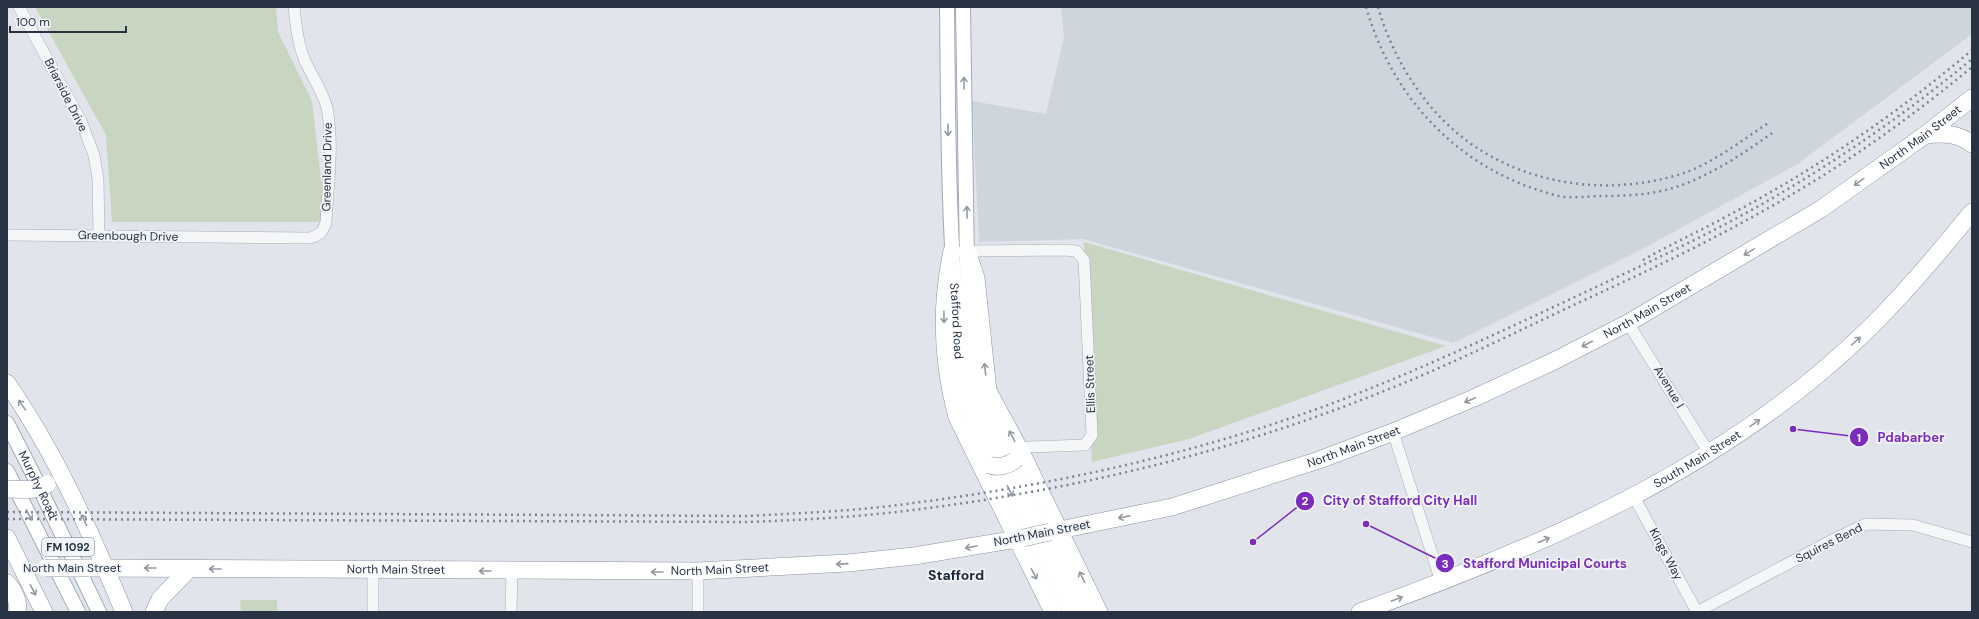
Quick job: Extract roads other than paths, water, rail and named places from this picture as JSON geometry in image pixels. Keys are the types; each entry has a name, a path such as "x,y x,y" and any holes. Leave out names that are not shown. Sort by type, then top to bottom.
{"highway":[{"name":"North Main Street","path":"14,568 698,571 848,563 914,556 1020,539 1167,508 1205,498 1319,460 1393,432 1520,376 1628,323 1821,209 1925,135 1972,98"},
{"path":"1925,135 1940,133 1955,135 1972,144"},
{"name":"South Main Street","path":"1360,612 1441,582 1563,531 1634,497 1709,453 1784,401 1860,337 1915,282 1972,212"},
{"path":"959,251 976,278 988,391 1054,531 1100,612"},
{"path":"959,251 946,277 943,314 950,390 957,417 984,464 1020,539 1071,611"},
{"path":"7,384 33,420 106,568 124,612"},
{"path":"984,464 994,467 1011,464 1018,455"},
{"path":"7,489 43,488 52,479 56,465"},
{"path":"7,538 14,568 44,612"},
{"path":"154,612 160,599 189,568"},
{"path":"7,583 14,592 18,602 18,612"}],"main road":[{"name":"Stafford Road","path":"947,7 948,180 959,251"},
{"name":"Stafford Road","path":"963,7 958,359 967,402 1071,611"},
{"name":"Murphy Road","path":"7,423 99,612"},
{"name":"Murphy Road","path":"7,471 78,612"}],"street":[{"name":"Briarside Drive","path":"19,7 81,121 94,155 98,179 99,236"},
{"name":"Greenland Drive","path":"248,237 310,238 318,236 323,230 326,222 329,125 326,108 300,47 294,7"},
{"name":"Greenbough Drive","path":"7,235 248,237"},
{"name":"Ellis Street","path":"959,251 1076,251 1081,256 1085,267 1092,435 1085,445 1029,447 1018,455"},
{"name":"Avenue I","path":"1628,323 1709,453"},
{"path":"1393,432 1441,582"},
{"name":"Kings Way","path":"1634,497 1697,612"},
{"name":"Squires Bend","path":"1697,612 1838,537 1866,524 1913,525 1972,542"},
{"path":"373,570 373,612"},
{"path":"511,612 512,571"},
{"path":"698,571 698,612"}],"railway":[{"path":"1366,7 1378,41 1394,73 1414,102 1437,128 1463,151 1492,170 1524,185 1559,196 1574,197 1629,195 1667,190 1715,170 1775,131"},
{"path":"1378,7 1389,38 1404,68 1422,96 1433,109 1444,121 1469,142 1496,159 1526,172 1556,180 1588,185 1621,185 1653,181 1684,173 1707,163 1770,122"},
{"path":"1643,260 1761,198 1824,160 1915,96 1972,50"},
{"path":"7,512 747,516 809,513 892,506 1018,487 1123,466 1175,453 1277,423 1328,405 1454,353 1649,262 1741,216 1791,187 1871,136 1972,59"},
{"path":"7,519 747,522 872,515 973,502 1093,480 1152,466 1269,433 1384,391 1458,360 1695,247 1740,224 1791,195 1845,162 1871,144 1922,107 1972,67"}],"place":[{"name":"Pdabarber","path":"1793,429"},
{"name":"Stafford Municipal Courts","path":"1366,524"},
{"name":"City of Stafford City Hall","path":"1253,542"}],"district":[{"name":"Stafford","path":"956,575"}]}
